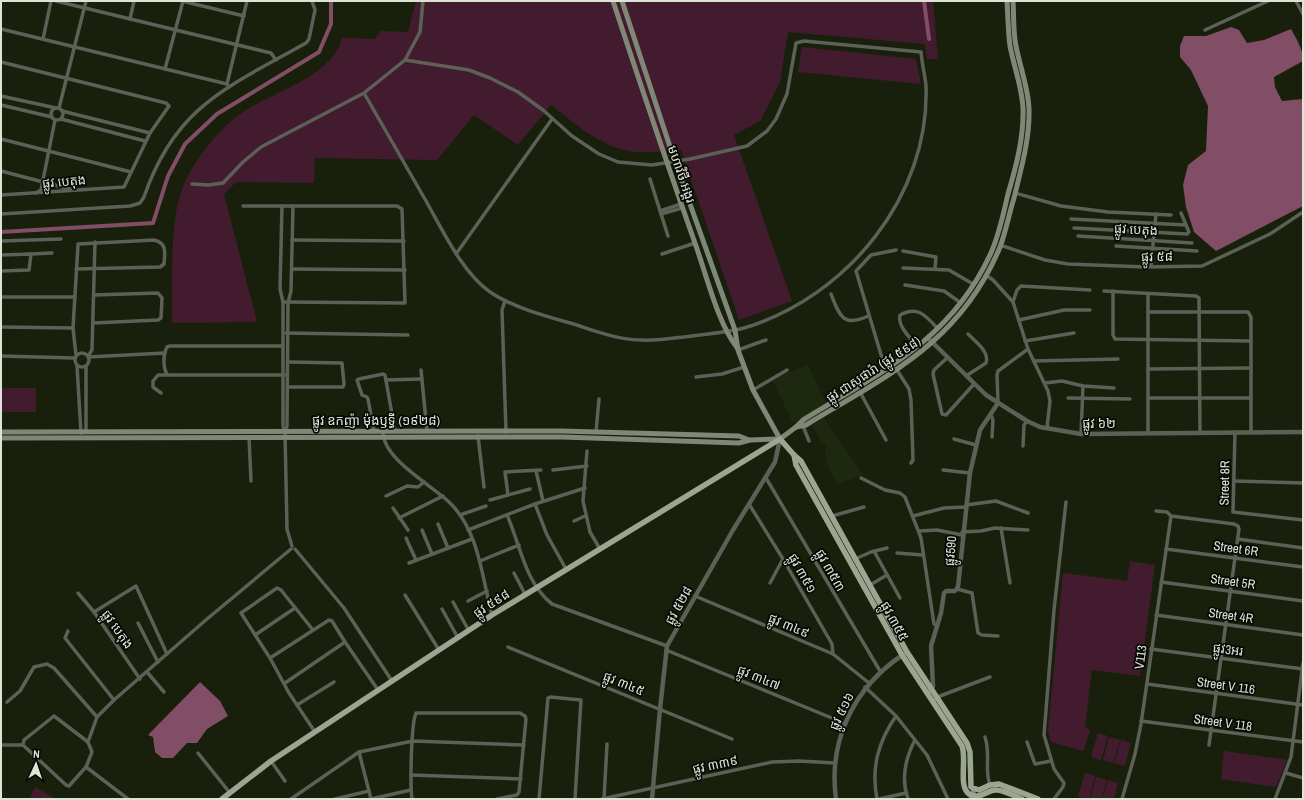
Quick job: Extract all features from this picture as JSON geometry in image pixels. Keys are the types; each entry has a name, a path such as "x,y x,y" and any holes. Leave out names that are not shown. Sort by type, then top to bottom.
{"main road":[{"path":"613,3 622,1"},
{"name":"មហាវិថី អង្គរ","path":"622,1 675,162 735,330 738,350"},
{"name":"ផ្លូវ ជាសុផារ៉ា (ផ្លូវ ៥៩៨)","path":"780,440 802,420 889,367 918,347 938,329 961,302 973,284 994,244 1015,171 1021,135 1023,108 1019,80 1010,46 1008,1"},
{"name":"ផ្លូវ ជាសុផារ៉ា (ផ្លូវ ៥៩៨)","path":"796,427 803,426 898,370 933,343 953,324 986,275 1000,245 1015,193 1025,148 1028,108 1016,45 1013,1"},
{"name":"មហាវិថី អង្គរ","path":"613,3 667,163 727,332 738,350 753,390 780,440"},
{"name":"ផ្លូវ ឧកញ៉ា ម៉ុងឫទ្ធី (១៩២៨)","path":"1,438 84,435 285,434 374,431 506,431 740,436 750,440"},
{"name":"ផ្លូវ ឧកញ៉ា ម៉ុងឫទ្ធី (១៩២៨)","path":"1,432 249,438 285,434 383,437 580,438 739,443 750,440 780,440"},
{"path":"580,432 580,438"},
{"name":"ផ្លូវ ៣៥៥","path":"780,440 801,461 870,585 904,653"},
{"name":"ផ្លូវ ៥៩៨","path":"222,799 271,761 492,615 780,440"},
{"name":"ផ្លូវ ៣៥៥","path":"794,455 796,465 904,653 935,700 969,747 971,760 970,784 978,794"},
{"name":"ផ្លូវ ៣៥៥","path":"935,700 962,746 964,759 963,785 971,797"},
{"path":"978,794 995,783 1005,785 1038,799"},
{"path":"971,797 992,790 998,790 1022,799"}],"street":[{"path":"43,39 51,1"},
{"path":"56,1 271,53 276,60"},
{"path":"59,109 86,1"},
{"path":"130,19 134,1"},
{"path":"165,69 183,1 244,16"},
{"path":"228,85 247,1"},
{"path":"1,214 130,206 140,203 144,197 158,160 175,134 199,108 228,85 306,43 309,39 314,10 312,1"},
{"path":"192,184 208,185 223,182 261,147 364,93 405,60 420,32 423,1"},
{"path":"1205,30 1268,1"},
{"path":"1296,1 1303,14"},
{"path":"1,29 228,85"},
{"path":"364,93 456,254 489,291 505,301 563,321 626,339 654,340 727,332 750,326 786,310 826,287 845,271 868,246 904,190 921,133 926,86 920,52 804,41 796,42 787,94 776,119 767,131 747,146 675,162 652,165 627,163 605,157 588,148 543,110 518,92 476,73 452,66 405,60"},
{"path":"1,62 166,102 169,106 145,141 131,172 1,139"},
{"path":"1,96 59,109 150,133"},
{"path":"1,105 52,117 55,120"},
{"path":"52,117 52,112 59,109"},
{"path":"59,109 63,114 61,119"},
{"path":"55,120 61,119 145,141"},
{"path":"456,254 552,119"},
{"path":"35,194 40,190 55,120"},
{"path":"1,171 72,189"},
{"name":"ផ្លូវ បេតុង","path":"1,195 35,194 72,189 124,187 131,172"},
{"path":"650,180 668,236"},
{"path":"1015,193 1061,206 1108,212 1171,215"},
{"path":"243,206 399,206 402,209 405,303 283,302"},
{"path":"282,206 280,289 283,302 283,426 285,434 287,529 293,548 344,608 392,681"},
{"path":"285,434 287,426 288,302 291,291 293,206"},
{"path":"660,212 682,206"},
{"name":"ផ្លូវ ៥៨","path":"1000,245 1046,260 1068,264 1151,266 1205,264 1270,234 1303,212"},
{"path":"1074,228 1187,234 1189,232 1181,213"},
{"path":"1151,266 1156,214"},
{"path":"1071,219 1186,226"},
{"path":"1091,237 1092,230"},
{"name":"ផ្លូវ បេតុង","path":"1078,236 1192,242"},
{"path":"1,241 61,239"},
{"path":"76,269 160,267 164,264 164,244 157,240 78,244 76,269 74,328 75,356 84,435"},
{"path":"292,240 404,241"},
{"path":"84,435 86,366 89,362 88,356 92,350 95,242"},
{"path":"662,254 695,243"},
{"path":"1116,246 1197,251"},
{"path":"896,250 871,255 856,271 868,316 882,358 889,367 898,370 908,389 911,400 911,463"},
{"path":"903,251 936,257 935,269"},
{"path":"1,255 52,253"},
{"path":"1,270 29,270 31,254"},
{"path":"903,268 953,271 973,284"},
{"path":"292,269 405,270"},
{"path":"986,275 993,280 1014,302"},
{"path":"905,285 944,291 961,302"},
{"path":"1047,428 1050,401 1045,383 1028,349 1018,320 1014,302 1017,290 1021,286 1090,290"},
{"path":"1104,291 1196,296 1199,298 1200,432"},
{"path":"1113,291 1113,335 1115,339 1250,341"},
{"path":"93,323 158,320 161,318 162,298 158,293 94,295"},
{"path":"832,294 839,315 842,318 859,320 868,316"},
{"path":"1148,294 1148,433"},
{"path":"1,297 75,298"},
{"path":"505,301 502,310 506,437"},
{"path":"918,347 904,329 899,320 900,315 911,310 919,312 938,329"},
{"path":"1018,320 1064,310 1090,310"},
{"path":"1148,312 1248,312 1251,317 1251,432"},
{"path":"1,327 74,328"},
{"path":"283,333 408,335"},
{"path":"1025,341 1074,333"},
{"path":"966,376 986,363 987,358 985,352 968,334"},
{"name":"ផ្លូវ ៦២","path":"928,338 974,384 998,403 1027,420 1047,428 1081,434 1303,432"},
{"path":"738,350 766,340"},
{"path":"167,374 165,370 165,353 167,347 173,345 288,346"},
{"path":"998,403 998,371 1028,349"},
{"path":"1,356 75,356 83,353 88,356 165,353"},
{"path":"948,358 934,370 933,374 942,414 946,415 951,411 974,384"},
{"path":"1034,361 1118,359"},
{"path":"288,362 342,363 344,384 343,387 288,387"},
{"path":"77,366 86,366"},
{"path":"696,377 722,374 744,366"},
{"path":"1148,369 1250,368"},
{"path":"421,370 427,431"},
{"path":"753,390 787,370"},
{"path":"374,431 368,399 362,395 357,380 382,374 385,375 394,431"},
{"path":"161,393 153,387 153,381 158,375 288,375"},
{"path":"386,380 422,379"},
{"path":"1045,383 1062,381 1082,386 1114,388"},
{"path":"1081,434 1082,386"},
{"path":"860,392 886,440"},
{"path":"1068,398 1130,399"},
{"path":"1148,398 1250,398"},
{"path":"596,432 599,399"},
{"name":"ផ្លូវ590","path":"957,589 962,533 970,474 976,445 980,430 991,416 998,403"},
{"path":"991,416 993,420 992,437"},
{"path":"1023,446 1024,425 1027,420"},
{"path":"803,426 809,441"},
{"path":"383,431 383,437 398,460 443,496 460,515 472,538 480,561 492,615"},
{"path":"476,431 484,487"},
{"name":"Street 8R","path":"1235,432 1232,509 1235,514 1303,520"},
{"path":"249,438 251,481"},
{"path":"954,439 976,445"},
{"name":"ផ្លូវ ៥២៨","path":"652,799 667,648 695,596 775,462 780,440"},
{"path":"587,451 588,466 583,502 590,532 600,549"},
{"path":"553,470 588,466"},
{"path":"508,495 505,472 541,470"},
{"path":"943,470 970,474"},
{"path":"536,471 543,501"},
{"name":"ផ្លូវ ៣៥៣","path":"766,478 880,671"},
{"path":"861,478 885,490 904,495 919,531 934,624 936,625"},
{"path":"1234,481 1303,483"},
{"path":"386,496 407,486 418,487 424,482"},
{"path":"490,500 530,488"},
{"path":"468,530 543,501 585,488"},
{"path":"399,518 443,496"},
{"path":"913,516 944,508 996,501 1028,513"},
{"path":"1054,799 1064,785 1051,761 1044,734 1054,610 1066,502"},
{"path":"535,504 547,535 566,569"},
{"name":"ផ្លូវ ៣៥១","path":"749,504 784,559 832,644 833,654"},
{"path":"460,515 486,506"},
{"path":"832,516 864,507"},
{"path":"393,508 408,530"},
{"path":"1156,511 1167,512 1170,516 1234,524 1240,529 1210,745"},
{"name":"ផ្លូវ ៣៤៧","path":"507,515 526,567 536,587 540,594 552,604 667,648 844,723"},
{"path":"574,521 586,516"},
{"name":"V113","path":"1122,799 1135,754 1141,720 1170,516"},
{"path":"438,524 448,548"},
{"path":"919,531 937,530 962,533 1001,528 1028,530"},
{"path":"1001,528 1010,583"},
{"path":"422,530 432,554"},
{"path":"406,538 416,560"},
{"path":"408,564 472,538"},
{"path":"1238,539 1303,548"},
{"path":"480,561 519,545"},
{"path":"88,742 97,717 114,700 293,548"},
{"path":"855,559 874,551 887,548"},
{"name":"Street 6R","path":"1166,549 1303,567"},
{"path":"874,551 900,598"},
{"path":"897,553 922,555"},
{"path":"770,583 784,559"},
{"path":"514,573 525,594"},
{"path":"870,585 887,575"},
{"name":"Street 5R","path":"1161,582 1303,601"},
{"path":"94,612 136,586 167,654"},
{"path":"313,630 281,590 277,588 273,589 241,613 315,732"},
{"path":"929,691 930,656 933,635 941,613 944,593 946,591 957,589 972,593 978,633 982,635 998,636"},
{"path":"468,601 487,591"},
{"name":"ផ្លូវ បេតុង","path":"78,593 94,612 140,679"},
{"path":"405,595 439,650"},
{"name":"ផ្លូវ ៣៤៩","path":"695,596 833,654 867,685 896,716 927,755 948,799"},
{"path":"453,602 469,631"},
{"path":"255,635 295,608"},
{"path":"442,609 458,638"},
{"name":"Street 4R","path":"1156,615 1303,635"},
{"path":"270,658 329,620 332,621 378,690"},
{"path":"138,623 158,662"},
{"path":"68,631 65,638 114,700"},
{"path":"285,683 345,642"},
{"name":"ផ្លូវ ៣៤៥","path":"508,647 732,739"},
{"name":"ផ្លូវ3អរ","path":"1151,649 1303,669"},
{"name":"ផ្លូវ ៥១៦","path":"836,799 834,786 834,763 844,723 854,704 867,685 880,671 904,653"},
{"path":"1274,799 1286,773 1293,741 1303,663"},
{"path":"7,702 20,691 34,667 47,664 54,668 97,717"},
{"path":"147,672 164,692"},
{"path":"935,700 990,677"},
{"path":"297,705 334,682"},
{"name":"Street V 116","path":"1147,684 1303,705"},
{"path":"539,799 548,698 550,697 581,700 575,799"},
{"path":"412,799 411,790 415,716 420,712 520,713 525,716 526,719 519,794 497,799"},
{"path":"1,745 23,745 66,785 72,784 86,767 92,752 88,742 54,716 24,740 23,745"},
{"path":"896,716 888,727 878,751 874,777 878,799 906,793"},
{"name":"Street V 118","path":"1141,720 1303,742"},
{"path":"986,737 989,750 987,775 990,785"},
{"path":"908,799 904,782 905,766 915,740"},
{"path":"291,799 359,752 413,741 524,745"},
{"path":"1027,742 1035,764 1051,761"},
{"path":"603,799 607,744"},
{"path":"359,752 371,799 411,790"},
{"path":"198,753 230,793"},
{"path":"271,761 285,780"},
{"name":"ផ្លូវ ៣៣៩","path":"603,799 772,762 799,761 834,763"},
{"path":"86,767 128,799"},
{"path":"1286,773 1303,778"},
{"path":"412,775 521,778"},
{"path":"335,799 369,791"}],"shaded area":[{"path":"416,1 933,1 938,59 927,59 925,44 788,32 780,82 760,121 734,135 792,301 739,320 681,150 638,152 614,147 602,142 581,128 551,105 518,145 474,115 437,160 315,158 314,183 236,182 224,194 257,322 172,323 172,251 176,214 185,182 202,153 226,125 243,112 315,73 327,63 336,51 342,38 375,39 381,31 408,32"},
{"path":"1231,27 1239,30 1247,43 1264,40 1291,29 1302,52 1303,61 1274,77 1275,87 1282,101 1303,99 1303,206 1216,251 1194,232 1186,207 1183,185 1188,165 1206,151 1208,106 1191,70 1180,57 1180,46 1184,36 1206,36"},
{"path":"802,47 916,59 921,84 798,72"},
{"path":"808,365 826,403 793,423 772,379"},
{"path":"1,388 36,388 36,412 1,412"},
{"path":"824,418 863,475 837,484 825,459 826,445 821,441 811,425"},
{"path":"1130,561 1155,565 1140,676 1092,670 1085,727 1090,730 1083,751 1051,742 1048,731 1063,573 1127,581"},
{"path":"200,682 220,701 228,716 207,729 197,743 187,743 173,758 162,758 155,752 153,737 148,735"},
{"path":"1098,733 1108,736 1101,760 1091,757"},
{"path":"1109,737 1120,740 1113,763 1103,760"},
{"path":"1121,740 1131,743 1125,766 1114,763"},
{"path":"1224,751 1287,760 1276,787 1221,779"},
{"path":"1085,773 1095,776 1089,799 1078,797"},
{"path":"1096,777 1107,780 1101,799 1090,799"},
{"path":"1108,780 1118,783 1114,799 1102,799"},
{"path":"35,787 56,799 29,799"}],"waterway":[{"path":"1,232 153,223 168,176 185,144 217,114 319,52 331,24 331,1"},
{"path":"924,1 929,39"}]}
